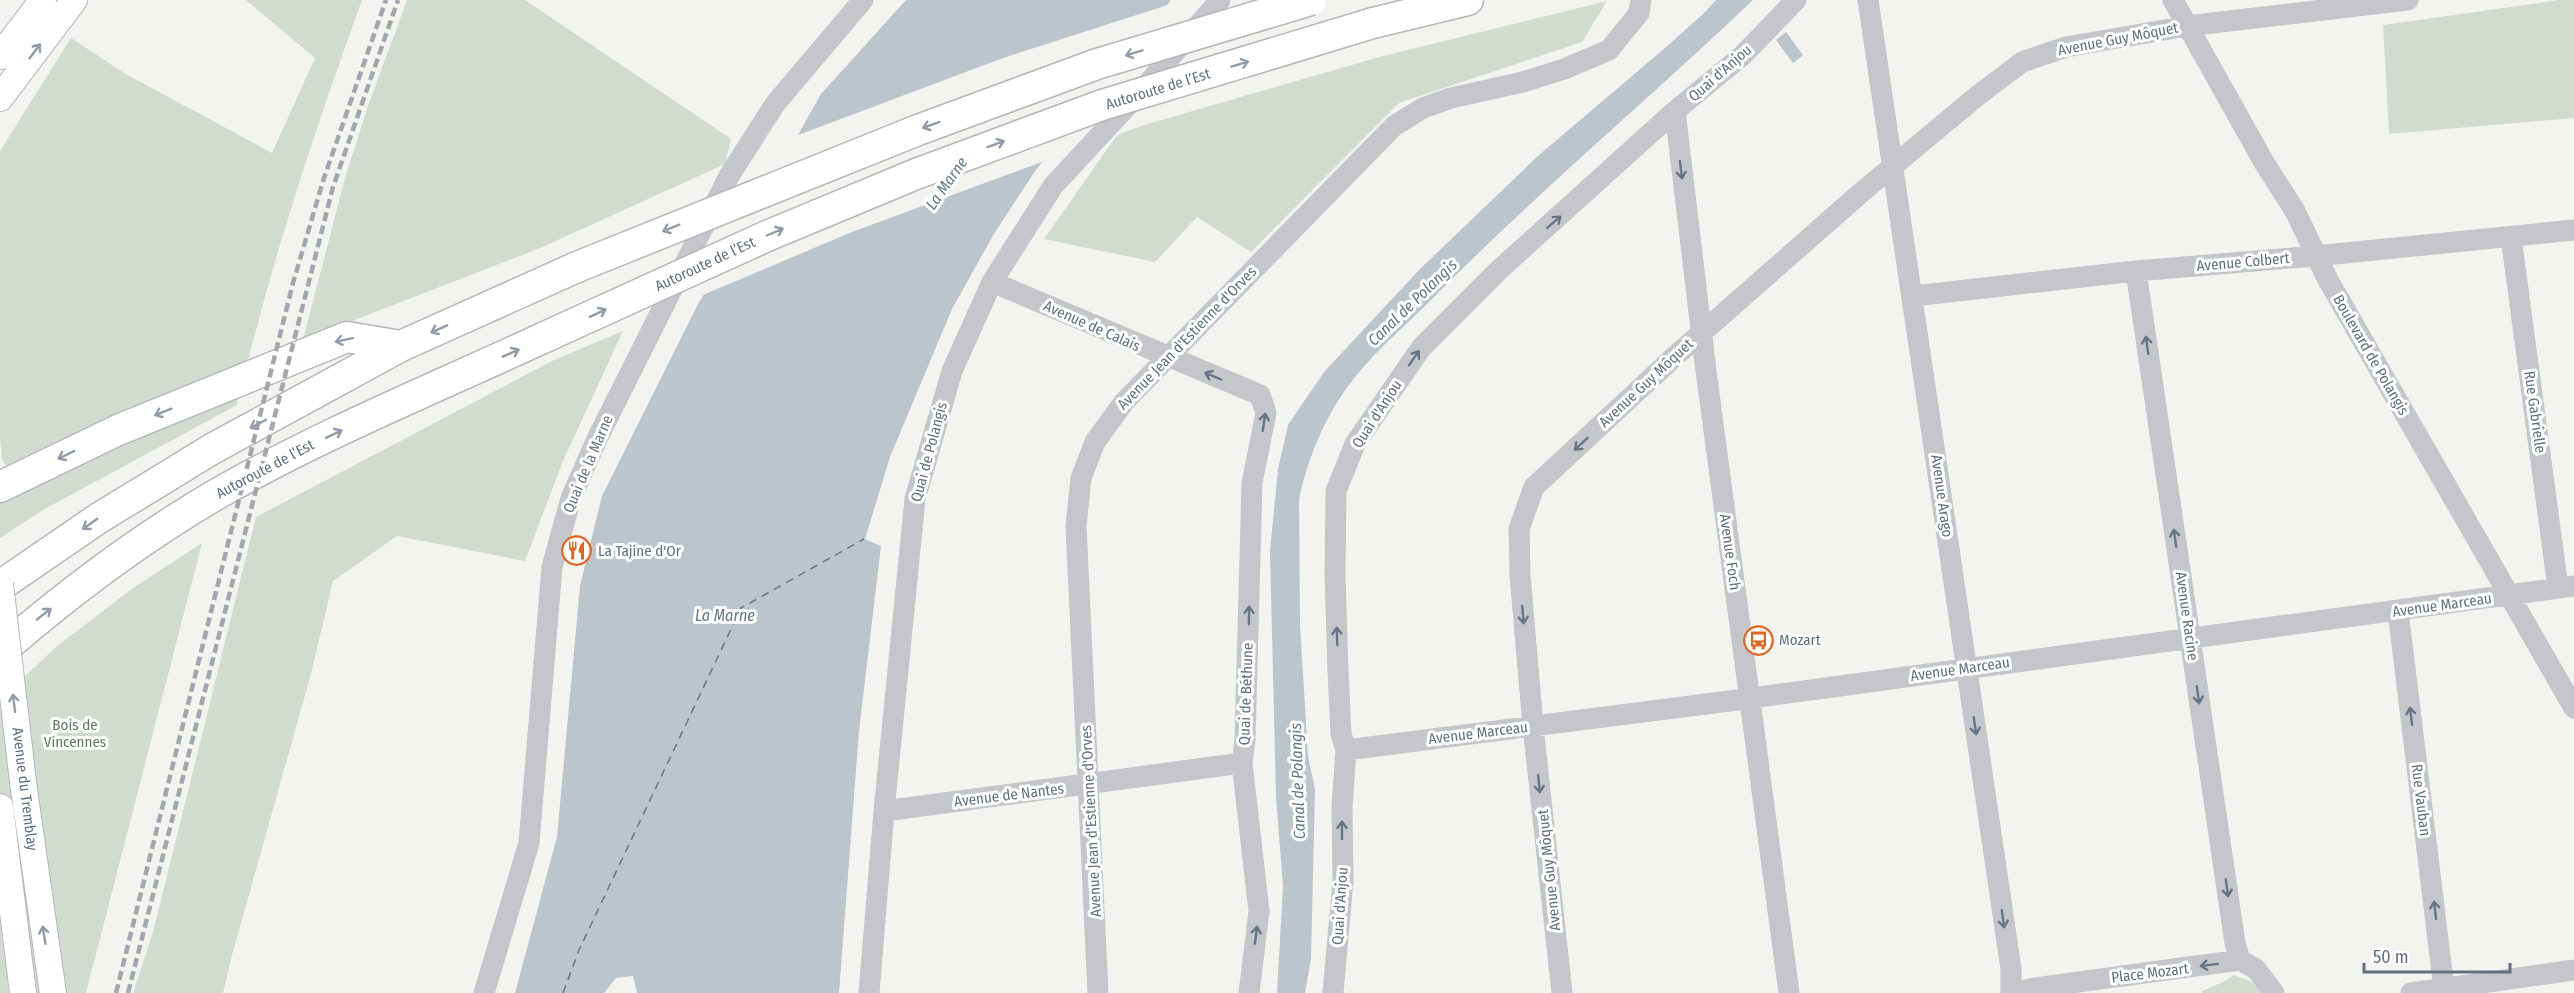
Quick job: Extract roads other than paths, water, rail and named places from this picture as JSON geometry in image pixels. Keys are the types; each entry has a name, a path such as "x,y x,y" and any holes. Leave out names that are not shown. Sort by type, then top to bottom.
{"highway":[{"path":"0,585 99,518 212,449 401,346 577,267 896,138 1097,64 1311,0"},
{"name":"Autoroute de l’Est","path":"0,652 41,616 131,550 216,495 305,447 777,231 916,174 1102,105 1373,23 1468,0"},
{"path":"0,487 118,430 347,337 401,346"}],"main road":[{"path":"0,56 43,0"},
{"path":"0,98 74,0"},
{"name":"Avenue du Tremblay","path":"0,585 23,782 53,993"},
{"name":"Avenue du Tremblay","path":"0,807 23,993"}],"street":[{"name":"Quai de la Marne","path":"484,993 529,843 552,567 571,498 597,439 729,176 776,104 863,0"},
{"name":"Quai de Polangis","path":"869,993 884,812 915,498 952,371 992,282 1053,186 1142,90 1220,0"},
{"name":"Avenue Jean d'Estienne d'Orves","path":"1098,993 1090,784 1076,526 1081,478 1095,442 1124,402 1166,357 1394,126 1423,108 1544,75 1609,50 1640,13 1641,0"},
{"name":"Quai d'Anjou","path":"1333,993 1343,881 1342,807 1346,750 1341,734 1338,671 1335,575 1336,491 1355,444 1421,348 1500,269 1675,111 1743,55 1796,0"},
{"name":"Avenue Arago","path":"1868,0 2011,969 2011,993"},
{"name":"Boulevard de Polangis","path":"2173,0 2265,164 2295,211 2315,256 2574,708"},
{"name":"Avenue Guy Môquet","path":"1562,993 1533,726 1520,575 1519,529 1534,487 1701,333 1893,165 2022,62 2066,46 2187,26 2408,0"},
{"name":"Avenue Foch","path":"1675,111 1748,698 1789,993"},
{"name":"Avenue Colbert","path":"1913,296 2136,271 2574,230"},
{"name":"Rue Gabrielle","path":"2511,237 2566,587"},
{"name":"Avenue Racine","path":"2136,271 2235,943 2240,960"},
{"name":"Avenue de Calais","path":"992,282 1260,396"},
{"name":"Quai de Béthune","path":"1249,993 1259,911 1242,763 1245,740 1252,483 1266,413 1260,396"},
{"name":"Avenue Marceau","path":"1346,750 2566,587"},
{"name":"Rue Vauban","path":"2398,611 2444,988"},
{"name":"Avenue de Nantes","path":"884,812 1242,763"},
{"path":"2240,960 2256,969 2274,993"},
{"name":"Place Mozart","path":"2011,993 2240,960"},
{"path":"2411,993 2574,970"}],"water":[{"name":"La Marne","path":"906,0 1171,0 1035,171 994,234 952,309 890,457 865,539 881,546 859,731 839,993 637,993 633,976 616,978 604,993 515,993 557,837 580,586 602,496 698,304 757,208 821,94"},
{"name":"Canal de Polangis","path":"1716,0 1753,0 1515,218 1364,366 1336,405 1320,435 1299,500 1300,624 1308,756 1315,789 1311,959 1305,993 1277,993 1283,886 1276,797 1270,551 1278,469 1288,425 1324,372 1420,269 1539,155 1665,48"},
{"path":"1786,32 1803,55 1793,63 1776,40"}],"railway":[{"path":"116,993 293,283 323,181 386,0"},
{"path":"128,993 333,187 398,0"}],"place":[{"name":"La Tajine d'Or","path":"577,551"},
{"name":"Mozart","path":"1758,640"}],"park label":[{"name":"Bois de Vincennes","path":"75,734"}]}
